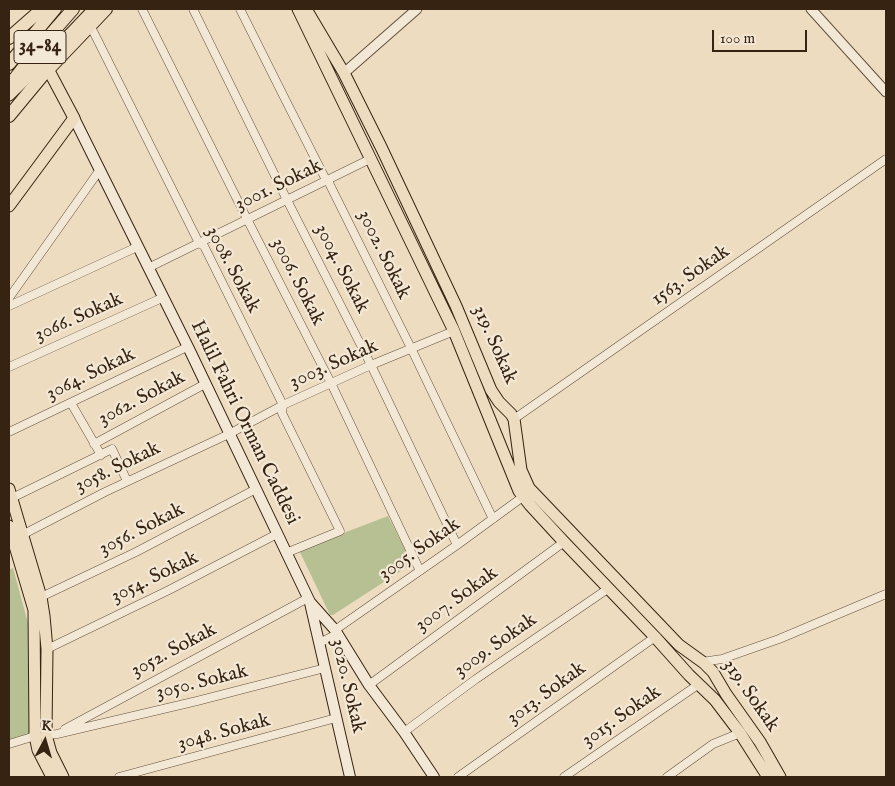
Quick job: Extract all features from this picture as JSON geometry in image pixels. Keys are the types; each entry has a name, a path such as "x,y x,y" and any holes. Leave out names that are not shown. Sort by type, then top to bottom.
{"highway":[{"path":"9,38 42,9"},
{"name":"34-84","path":"9,64 55,9"},
{"name":"34-84","path":"9,86 73,9"},
{"path":"9,116 48,69 106,9"}],"main road":[{"path":"9,95 94,9"},
{"path":"293,9 308,31"},
{"name":"319. Sokak","path":"298,9 454,330 519,491 564,542 689,675 715,700 740,732 768,777"},
{"name":"319. Sokak","path":"308,11 344,73 382,149 452,297 491,390 499,402 512,414 521,470 528,488 679,644 714,673 726,694 760,742 780,777"},
{"name":"Halil Fahri Orman Caddesi","path":"48,69 187,347 309,600 336,632 369,685 434,777"},
{"path":"9,206 74,118"},
{"path":"490,419 494,412 506,409"},
{"path":"495,432 502,435 508,434 512,431 514,422"},
{"path":"10,493 15,540 34,610 46,735 51,753 63,777"},
{"path":"9,526 41,597 46,649 46,735 38,750 52,777"},
{"name":"3020. Sokak","path":"309,600 350,777"},
{"path":"689,675 691,667 696,663 702,662"},
{"path":"699,684 708,682 714,673"}],"street":[{"name":"3006. Sokak","path":"142,9 331,383 420,571"},
{"name":"3004. Sokak","path":"193,9 371,365 457,546"},
{"name":"3002. Sokak","path":"240,9 411,348 493,519"},
{"path":"344,73 417,9"},
{"path":"811,9 886,92"},
{"name":"3008. Sokak","path":"90,25 199,243 204,246 283,405 282,413 340,531 286,553"},
{"name":"3001. Sokak","path":"148,268 370,159"},
{"name":"1563. Sokak","path":"514,422 886,159"},
{"path":"9,298 100,171"},
{"path":"9,306 137,247"},
{"name":"3066. Sokak","path":"9,367 162,298"},
{"name":"3003. Sokak","path":"229,434 283,405 454,330"},
{"name":"3064. Sokak","path":"9,432 187,347"},
{"name":"3062. Sokak","path":"94,444 205,384"},
{"path":"71,403 101,455"},
{"name":"3058. Sokak","path":"15,540 127,481 229,434"},
{"path":"10,493 112,449 127,481"},
{"name":"3056. Sokak","path":"41,597 136,552 256,490"},
{"name":"3005. Sokak","path":"319,643 457,546 524,496"},
{"name":"3054. Sokak","path":"46,649 170,590 277,534"},
{"name":"3007. Sokak","path":"369,685 564,542"},
{"name":"3009. Sokak","path":"404,732 476,679 608,588"},
{"path":"702,662 722,659 779,639 886,594"},
{"name":"3052. Sokak","path":"46,735 309,600"},
{"name":"3013. Sokak","path":"458,777 655,637"},
{"path":"714,673 722,659"},
{"name":"3050. Sokak","path":"46,735 197,701 325,668"},
{"name":"3015. Sokak","path":"564,777 699,684"},
{"name":"3048. Sokak","path":"119,777 336,718"},
{"path":"667,777 712,744 740,732"},
{"path":"9,744 46,735"}],"green space":[{"path":"388,516 411,561 410,565 333,615 330,615 299,550"},
{"path":"13,568 28,623 30,731 26,735 9,740 9,570"}]}
